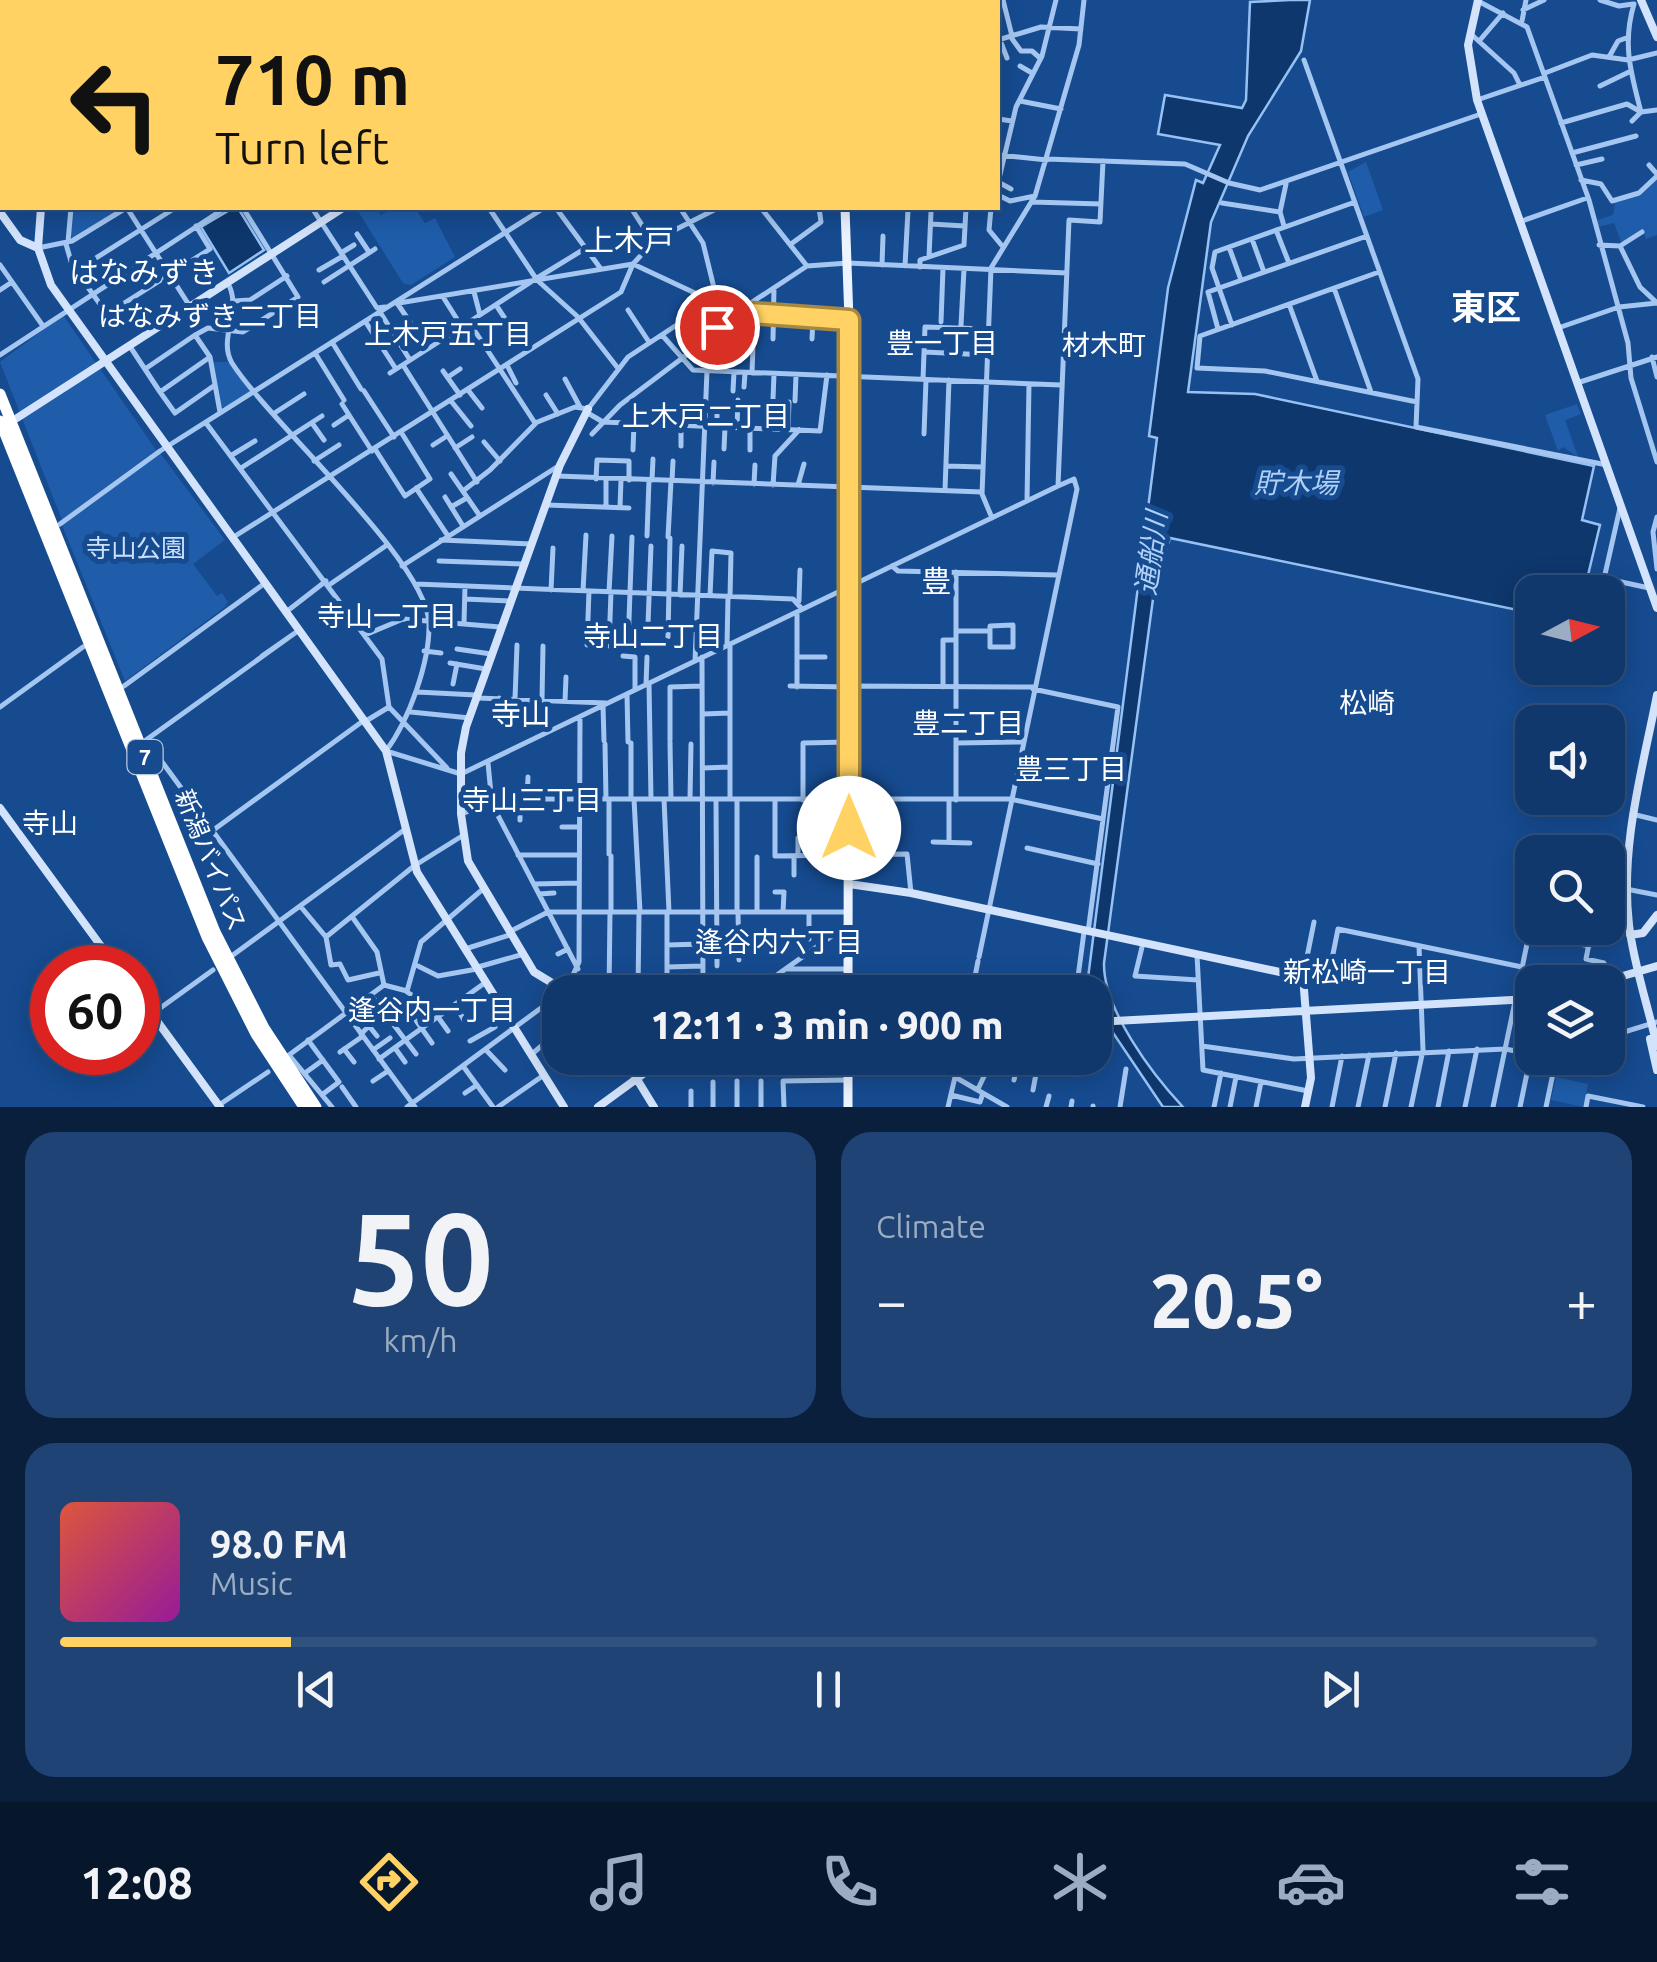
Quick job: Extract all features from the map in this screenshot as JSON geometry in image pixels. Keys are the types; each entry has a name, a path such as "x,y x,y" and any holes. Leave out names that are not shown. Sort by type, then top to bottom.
{"highway":[{"name":"新潟バイパス","path":"0,394 216,932 283,1058 324,1104"},
{"name":"新潟バイパス","path":"0,421 190,897 225,977 300,1107"}],"main road":[{"path":"845,210 849,320 848,975"},
{"path":"848,1075 848,1107"}],"street":[{"path":"1004,0 1011,36 1022,51 1032,51 1040,58"},
{"path":"1000,168 1008,153 1012,120 1040,58 1056,0"},
{"path":"992,518 982,492 991,270 1033,199 1047,160 1084,0"},
{"path":"1526,0 1522,20 1582,180 1619,306 1657,462"},
{"path":"1523,10 1544,0"},
{"path":"1600,0 1619,6 1638,1"},
{"path":"1522,20 1478,1 1469,35 1468,67 1481,114 1652,584 1657,608"},
{"path":"1638,1 1657,36"},
{"path":"1638,1 1626,38 1641,112"},
{"path":"1480,40 1503,13"},
{"path":"1000,40 1051,26 1080,29"},
{"path":"1469,35 1480,40 1520,85"},
{"path":"1610,57 1618,42 1626,38"},
{"path":"1000,42 1007,58"},
{"path":"1477,100 1592,55 1628,60 1657,53"},
{"path":"1304,60 1418,380 1416,426 1607,465"},
{"path":"1020,66 1032,73"},
{"path":"1600,86 1630,72"},
{"path":"1019,101 1061,109"},
{"path":"1561,123 1627,104 1641,112"},
{"path":"1632,120 1641,112 1657,110"},
{"path":"1000,155 1047,160 1185,164 1230,184 1260,190 1342,165 1481,114"},
{"path":"1000,118 1012,120"},
{"path":"1572,153 1636,136"},
{"path":"1576,166 1602,159"},
{"path":"1058,486 1069,220 1100,222 1103,162"},
{"path":"1582,180 1601,184 1612,200 1639,194 1657,175 1650,164"},
{"path":"1000,183 1012,189"},
{"path":"1284,226 1280,212 1286,184"},
{"path":"1063,190 1063,203"},
{"path":"1080,204 1081,191"},
{"path":"1000,196 1010,201 1101,204"},
{"path":"1520,222 1587,198"},
{"path":"1232,325 1212,268 1215,252 1355,202"},
{"path":"1222,204 1280,212"},
{"path":"2,210 20,240 38,248 67,243 124,210"},
{"path":"41,210 38,248 47,276 103,360 386,751 414,866 542,1071"},
{"path":"70,210 67,243 76,271 107,314 210,249 196,226"},
{"path":"128,210 190,305"},
{"path":"76,271 172,210"},
{"path":"0,355 223,210"},
{"path":"145,369 208,328 243,332 298,297 244,210"},
{"path":"313,210 377,308 388,307"},
{"path":"17,418 340,210"},
{"path":"491,210 535,280 578,318 617,367"},
{"path":"529,210 532,215"},
{"path":"60,524 166,447 541,210"},
{"path":"558,210 601,269"},
{"path":"632,210 653,242"},
{"path":"542,979 468,862 462,836 462,746 560,465 585,409 617,367 712,300 714,283 702,243 682,210"},
{"path":"232,538 621,292 632,264 653,242 714,210"},
{"path":"763,210 807,266"},
{"path":"791,244 821,222 819,210"},
{"path":"905,266 908,210"},
{"path":"920,267 920,260 967,244 966,210"},
{"path":"990,210 989,230 1003,247"},
{"path":"930,258 931,212"},
{"path":"931,224 965,226"},
{"path":"1276,230 1288,263"},
{"path":"1599,245 1620,246 1642,232"},
{"path":"324,282 372,251 357,234"},
{"path":"882,265 883,236"},
{"path":"1219,330 1207,296 1219,288 1367,236"},
{"path":"1252,239 1264,272"},
{"path":"320,270 354,245"},
{"path":"1558,328 1619,306 1657,303 1640,287 1620,246"},
{"path":"1229,247 1242,280"},
{"path":"396,369 586,248"},
{"path":"592,434 736,312 807,266 848,263 1066,273"},
{"path":"396,303 632,264 736,312 849,320"},
{"path":"0,265 43,326"},
{"path":"553,268 554,277"},
{"path":"941,322 944,268"},
{"path":"961,325 964,269"},
{"path":"1379,272 1200,336 1197,368 1265,371 1417,402"},
{"path":"234,301 250,300 287,276"},
{"path":"0,290 12,282"},
{"path":"226,282 234,301 228,356 252,392 387,545 414,584 429,621 410,712 386,751"},
{"path":"772,339 774,288"},
{"path":"1334,288 1371,392"},
{"path":"474,292 480,315"},
{"path":"443,297 462,328"},
{"path":"396,303 410,322"},
{"path":"1289,304 1317,381"},
{"path":"496,306 508,323"},
{"path":"628,310 648,342"},
{"path":"380,312 410,360"},
{"path":"744,387 753,345 754,316"},
{"path":"812,319 812,340"},
{"path":"365,321 396,369 432,412 476,482"},
{"path":"470,322 536,423"},
{"path":"924,434 925,326 989,329"},
{"path":"661,334 693,370 1062,385"},
{"path":"196,335 210,357 220,412"},
{"path":"400,344 412,336"},
{"path":"332,342 394,437"},
{"path":"128,344 174,412 215,385"},
{"path":"315,352 349,415 404,496 430,479 401,432"},
{"path":"924,352 988,355"},
{"path":"160,392 210,357"},
{"path":"1578,383 1654,357 1657,377"},
{"path":"507,365 516,382"},
{"path":"460,369 445,374 460,395"},
{"path":"695,661 707,371"},
{"path":"733,391 734,372"},
{"path":"773,400 774,374"},
{"path":"788,430 796,375"},
{"path":"565,379 585,409 603,422 800,430 823,428 827,376"},
{"path":"945,490 949,380"},
{"path":"1027,501 1029,384"},
{"path":"706,389 719,389"},
{"path":"468,390 482,408"},
{"path":"272,414 304,394"},
{"path":"546,394 558,414"},
{"path":"451,400 471,426"},
{"path":"737,427 738,400"},
{"path":"662,406 669,407 669,424"},
{"path":"717,407 717,426"},
{"path":"452,508 536,423 585,409"},
{"path":"334,425 349,415"},
{"path":"241,468 322,416"},
{"path":"206,422 365,634 386,668 389,708 449,770"},
{"path":"312,423 324,440"},
{"path":"633,450 634,423"},
{"path":"681,424 681,446"},
{"path":"724,449 725,426"},
{"path":"750,428 750,450"},
{"path":"773,485 775,456 800,430"},
{"path":"433,444 447,436"},
{"path":"455,448 472,438"},
{"path":"231,455 255,441"},
{"path":"484,442 500,460"},
{"path":"314,461 339,446"},
{"path":"647,536 653,459"},
{"path":"596,478 597,460 629,461 620,508"},
{"path":"668,637 673,461"},
{"path":"713,483 714,462"},
{"path":"754,484 755,464"},
{"path":"798,486 804,464"},
{"path":"402,566 560,465"},
{"path":"946,466 983,468"},
{"path":"451,474 480,516"},
{"path":"556,476 982,492"},
{"path":"606,479 606,507"},
{"path":"386,751 461,774 1074,479 1078,489 975,975"},
{"path":"416,488 444,538"},
{"path":"445,497 463,526"},
{"path":"546,505 629,508"},
{"path":"1604,575 1622,506"},
{"path":"1657,516 1657,569"},
{"path":"586,535 587,645"},
{"path":"608,646 612,536"},
{"path":"628,647 632,537"},
{"path":"444,538 532,544"},
{"path":"286,612 387,545"},
{"path":"648,624 651,546"},
{"path":"680,595 682,546"},
{"path":"551,590 553,548"},
{"path":"710,596 712,552 732,553 728,645 730,767 739,960"},
{"path":"438,561 526,564"},
{"path":"892,566 898,571 1058,576"},
{"path":"800,570 794,686 1033,688 1118,707 1079,975"},
{"path":"948,842 957,744 956,572"},
{"path":"1625,581 1652,584"},
{"path":"124,686 266,583"},
{"path":"414,584 799,601"},
{"path":"464,623 465,586"},
{"path":"465,600 513,601"},
{"path":"365,634 395,620 503,627"},
{"path":"1012,625 1013,647 990,647 990,632 990,626 1012,625"},
{"path":"956,631 990,632"},
{"path":"262,656 295,633 146,740 412,1106 542,1008"},
{"path":"943,686 943,640 956,640"},
{"path":"515,699 517,645"},
{"path":"542,700 544,646"},
{"path":"0,707 83,647"},
{"path":"798,657 821,657 816,647"},
{"path":"458,649 494,655"},
{"path":"423,651 441,654"},
{"path":"624,656 635,657 635,690"},
{"path":"647,657 651,799"},
{"path":"702,657 703,975"},
{"path":"453,684 454,664 488,669"},
{"path":"565,701 566,677"},
{"path":"667,975 670,687 702,686"},
{"path":"416,692 606,704"},
{"path":"627,694 639,912 638,975"},
{"path":"500,698 500,716"},
{"path":"1656,701 1632,814 1626,889 1630,931 1657,1046"},
{"path":"606,704 609,975"},
{"path":"212,831 365,721 389,708"},
{"path":"410,712 470,718"},
{"path":"702,714 730,713"},
{"path":"575,975 578,970 580,717"},
{"path":"802,800 803,743 849,742"},
{"path":"957,744 1022,742"},
{"path":"690,744 690,799"},
{"path":"488,763 492,804 578,970"},
{"path":"702,768 730,767"},
{"path":"520,820 528,777"},
{"path":"461,814 524,799 1010,799 1103,820"},
{"path":"716,799 716,966"},
{"path":"775,799 774,856 907,854 910,893"},
{"path":"0,808 100,945"},
{"path":"1632,814 1657,820"},
{"path":"562,827 579,827"},
{"path":"234,955 404,830"},
{"path":"326,936 414,866 462,836"},
{"path":"794,875 798,838"},
{"path":"933,842 970,842"},
{"path":"1028,848 1098,864"},
{"path":"518,856 579,854"},
{"path":"757,857 757,912"},
{"path":"534,884 579,883"},
{"path":"849,884 910,893 1304,978 1328,979 1338,930 1515,966"},
{"path":"407,991 417,965 417,949 486,886"},
{"path":"1626,889 1657,896"},
{"path":"775,892 784,892 784,912"},
{"path":"539,894 554,893"},
{"path":"300,906 326,936 331,965 340,964 348,980 378,973"},
{"path":"465,949 512,932 548,912 848,912"},
{"path":"809,912 809,939"},
{"path":"1625,929 1643,933 1657,915"},
{"path":"353,918 377,952 378,973 384,985 407,991 440,1015 448,1031"},
{"path":"1305,1107 1310,1058 1304,978 1314,922"},
{"path":"776,975 848,924"},
{"path":"1143,943 1136,976 1198,980"},
{"path":"667,944 703,944"},
{"path":"1584,945 1588,946 1586,960 1604,965"},
{"path":"1412,1107 1423,1052 1419,946"},
{"path":"558,954 568,949"},
{"path":"417,965 438,976 524,954"},
{"path":"1197,954 1204,1070 1309,1092"},
{"path":"667,967 703,966"},
{"path":"1625,975 1657,966"},
{"path":"784,969 848,969"},
{"path":"160,1008 213,970"},
{"path":"379,1059 486,982"},
{"path":"308,1040 339,1082 324,1104 289,1054 308,1040 346,1012 384,985"},
{"path":"371,994 416,1054"},
{"path":"416,998 410,1012 432,1043"},
{"path":"1112,1021 1515,1002"},
{"path":"356,1005 368,1024"},
{"path":"455,1005 464,1020"},
{"path":"1493,1107 1515,1006"},
{"path":"1511,1020 1515,1021"},
{"path":"1625,1032 1652,1023"},
{"path":"1652,1023 1657,1070"},
{"path":"160,1025 219,1106 268,1072"},
{"path":"354,1062 342,1050 369,1026 377,1036"},
{"path":"470,1042 492,1029 497,1041"},
{"path":"373,1050 390,1038"},
{"path":"531,1054 542,1045"},
{"path":"1202,1046 1310,1058 1515,1051"},
{"path":"395,1048 404,1062"},
{"path":"486,1050 504,1070"},
{"path":"1465,1107 1477,1050"},
{"path":"1438,1107 1449,1051"},
{"path":"1385,1107 1396,1054"},
{"path":"1358,1107 1369,1055"},
{"path":"1332,1107 1342,1056"},
{"path":"304,1073 323,1060"},
{"path":"463,1066 494,1105"},
{"path":"1120,1107 1126,1069"},
{"path":"372,1081 388,1071"},
{"path":"1214,1107 1221,1074"},
{"path":"482,1107 494,1105 542,1075"},
{"path":"545,1075 564,1107"},
{"path":"637,1075 654,1107"},
{"path":"598,1107 643,1075"},
{"path":"948,1107 956,1075"},
{"path":"951,1094 980,1102 983,1075"},
{"path":"1014,1080 1015,1075"},
{"path":"1033,1090 1036,1075"},
{"path":"1520,1107 1527,1075"},
{"path":"1546,1107 1553,1075"},
{"path":"1230,1107 1236,1077"},
{"path":"955,1078 1007,1107"},
{"path":"784,1107 782,1081 848,1080"},
{"path":"737,1081 737,1107"},
{"path":"762,1081 762,1107"},
{"path":"713,1082 713,1107"},
{"path":"1256,1107 1262,1082"},
{"path":"465,1094 477,1085"},
{"path":"342,1088 356,1107"},
{"path":"691,1091 691,1107"},
{"path":"1046,1107 1048,1096"},
{"path":"1586,1107 1588,1096 1611,1104 1643,1107"}],"green space":[{"path":"1366,162 1383,210 1364,217 1348,172"},
{"path":"1657,179 1657,235 1646,239 1642,230 1622,244 1614,223 1598,227 1597,220 1613,215 1615,203 1640,195"},
{"path":"71,210 120,211 76,239 67,235"},
{"path":"357,210 377,210 381,215 390,210 416,210 425,223 435,218 455,257 411,285 403,283"},
{"path":"63,315 156,450 62,520 0,362"},
{"path":"211,362 232,362 252,393 227,408 219,406"},
{"path":"1577,404 1581,414 1565,420 1578,457 1563,447 1558,451 1545,415"},
{"name":"寺山公園","path":"160,453 225,540 193,564 217,596 222,593 228,602 224,606 229,604 125,681 62,525"},
{"path":"1556,1077 1588,1084 1584,1107 1551,1100"}],"water":[{"name":"貯木場","path":"1310,0 1301,51 1248,136 1211,222 1188,392 1255,394 1594,466 1582,520 1600,525 1588,575 1515,575 1515,609 1170,538 1155,584 1105,975 1088,975 1157,438 1149,436 1168,288 1196,180 1203,183 1220,145 1158,134 1165,95 1242,108 1246,100 1250,2"},
{"path":"230,210 239,210 264,250 229,273 201,227"},
{"name":"貯木場","path":"1112,1000 1144,1059 1183,1107 1163,1107 1112,1031"}],"district":[{"name":"上木戸","path":"629,241"},
{"name":"はなみずき","path":"144,273"},
{"name":"東区","path":"1486,308"},
{"name":"はなみずき二丁目","path":"210,316"},
{"name":"上木戸五丁目","path":"448,334"},
{"name":"豊一丁目","path":"942,343"},
{"name":"材木町","path":"1104,345"},
{"name":"上木戸二丁目","path":"706,416"},
{"name":"豊","path":"936,582"},
{"name":"寺山一丁目","path":"387,616"},
{"name":"寺山二丁目","path":"653,636"},
{"name":"松崎","path":"1367,703"},
{"name":"寺山","path":"521,715"},
{"name":"豊二丁目","path":"968,723"},
{"name":"豊三丁目","path":"1071,769"},
{"name":"寺山三丁目","path":"532,800"},
{"name":"寺山","path":"50,823"},
{"name":"逢谷内六丁目","path":"779,942"},
{"name":"新松崎一丁目","path":"1367,972"},
{"name":"逢谷内一丁目","path":"432,1010"}],"route":[{"path":"717,327 736,312 744,316 849,320 849,828"}],"water label":[{"name":"通船川","path":"1151,553"}]}
